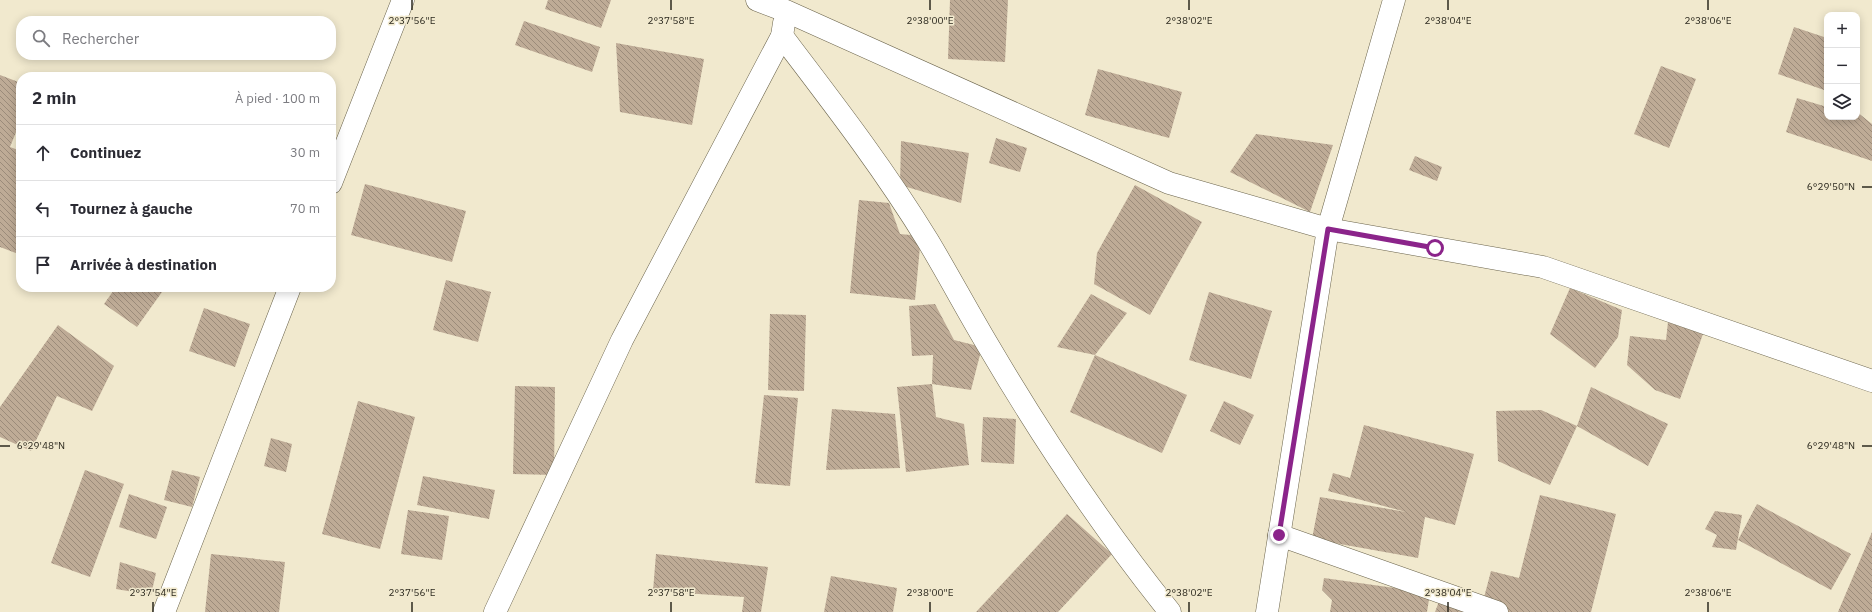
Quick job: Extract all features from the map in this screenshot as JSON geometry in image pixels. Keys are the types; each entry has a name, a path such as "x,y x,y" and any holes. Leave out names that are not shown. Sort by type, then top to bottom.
{"street":[{"path":"336,170 403,0"},
{"path":"757,0 784,5 1169,183 1328,229 1543,267 1872,381"},
{"path":"1267,612 1328,229 1394,0"},
{"path":"495,612 622,340 782,36 784,5"},
{"path":"782,36 861,140 927,240 990,348 1056,454 1146,582 1170,612"},
{"path":"164,612 288,292"},
{"path":"1279,535 1498,612"}],"building":[{"path":"548,0 611,0 601,28 545,9"},
{"path":"950,0 1008,0 1005,62 948,59"},
{"path":"524,21 600,47 592,72 515,45"},
{"path":"1794,27 1824,37 1824,90 1778,74"},
{"path":"616,43 704,59 692,125 620,112"},
{"path":"1661,66 1696,79 1669,148 1634,134"},
{"path":"1098,69 1182,92 1169,138 1085,115"},
{"path":"0,75 16,81 16,132 10,147 16,149 16,253 0,247"},
{"path":"1797,98 1824,106 1824,120 1860,120 1860,114 1872,124 1872,161 1786,132"},
{"path":"1256,134 1333,145 1310,212 1230,172"},
{"path":"996,138 1027,148 1020,172 989,163"},
{"path":"901,141 969,153 961,203 900,185"},
{"path":"1415,156 1442,167 1437,181 1409,170"},
{"path":"365,184 466,211 452,262 351,235"},
{"path":"1135,185 1202,222 1150,315 1094,284 1097,253"},
{"path":"859,200 889,203 900,234 921,236 915,300 850,293"},
{"path":"446,280 491,292 478,342 433,330"},
{"path":"1570,288 1622,310 1618,337 1595,368 1550,334"},
{"path":"112,292 162,292 137,327 104,304"},
{"path":"1209,292 1272,311 1251,379 1189,360"},
{"path":"1091,294 1127,313 1095,355 1057,347"},
{"path":"935,304 954,340 982,347 971,390 932,384 933,355 912,356 909,306"},
{"path":"204,308 250,324 235,367 189,351"},
{"path":"770,314 806,315 804,391 768,390"},
{"path":"1668,322 1703,334 1680,399 1655,390 1627,365 1630,336 1666,340"},
{"path":"58,325 114,366 92,411 57,396 31,451 0,437 0,407"},
{"path":"1095,355 1187,395 1162,453 1070,412"},
{"path":"932,384 936,417 964,424 969,465 906,472 897,387"},
{"path":"515,386 555,387 554,475 513,474"},
{"path":"1591,387 1668,424 1648,466 1577,426"},
{"path":"764,395 798,398 790,486 755,483"},
{"path":"358,401 415,417 380,549 322,534"},
{"path":"1224,401 1254,415 1240,445 1210,431"},
{"path":"832,409 895,414 900,468 826,470"},
{"path":"1541,410 1577,426 1550,485 1498,461 1496,411"},
{"path":"983,417 1016,419 1014,464 981,462"},
{"path":"1364,425 1474,454 1455,525 1425,517 1418,558 1312,539 1320,497 1406,512 1328,491 1333,473 1350,478"},
{"path":"271,438 292,444 286,472 264,466"},
{"path":"85,470 124,484 90,577 51,563"},
{"path":"172,470 200,477 192,507 164,500"},
{"path":"423,476 495,490 489,519 417,505"},
{"path":"129,494 167,507 156,539 119,527"},
{"path":"1540,495 1616,514 1591,612 1509,612 1482,605 1491,571 1519,578"},
{"path":"1757,504 1851,554 1831,590 1738,540"},
{"path":"408,510 449,516 442,560 401,554"},
{"path":"1715,511 1742,515 1736,550 1712,547 1717,535 1705,529"},
{"path":"1067,514 1112,554 1058,612 976,612"},
{"path":"1872,532 1872,612 1838,612"},
{"path":"211,554 285,562 279,612 205,612"},
{"path":"656,554 768,567 761,612 742,612 744,597 653,591"},
{"path":"120,562 156,573 151,595 116,589"},
{"path":"831,576 897,588 893,612 824,612"},
{"path":"1324,578 1430,593 1427,612 1330,612 1332,600 1322,590"},
{"path":"1441,596 1484,612 1435,612"}],"route":[{"path":"1279,535 1328,229 1435,248"}]}
